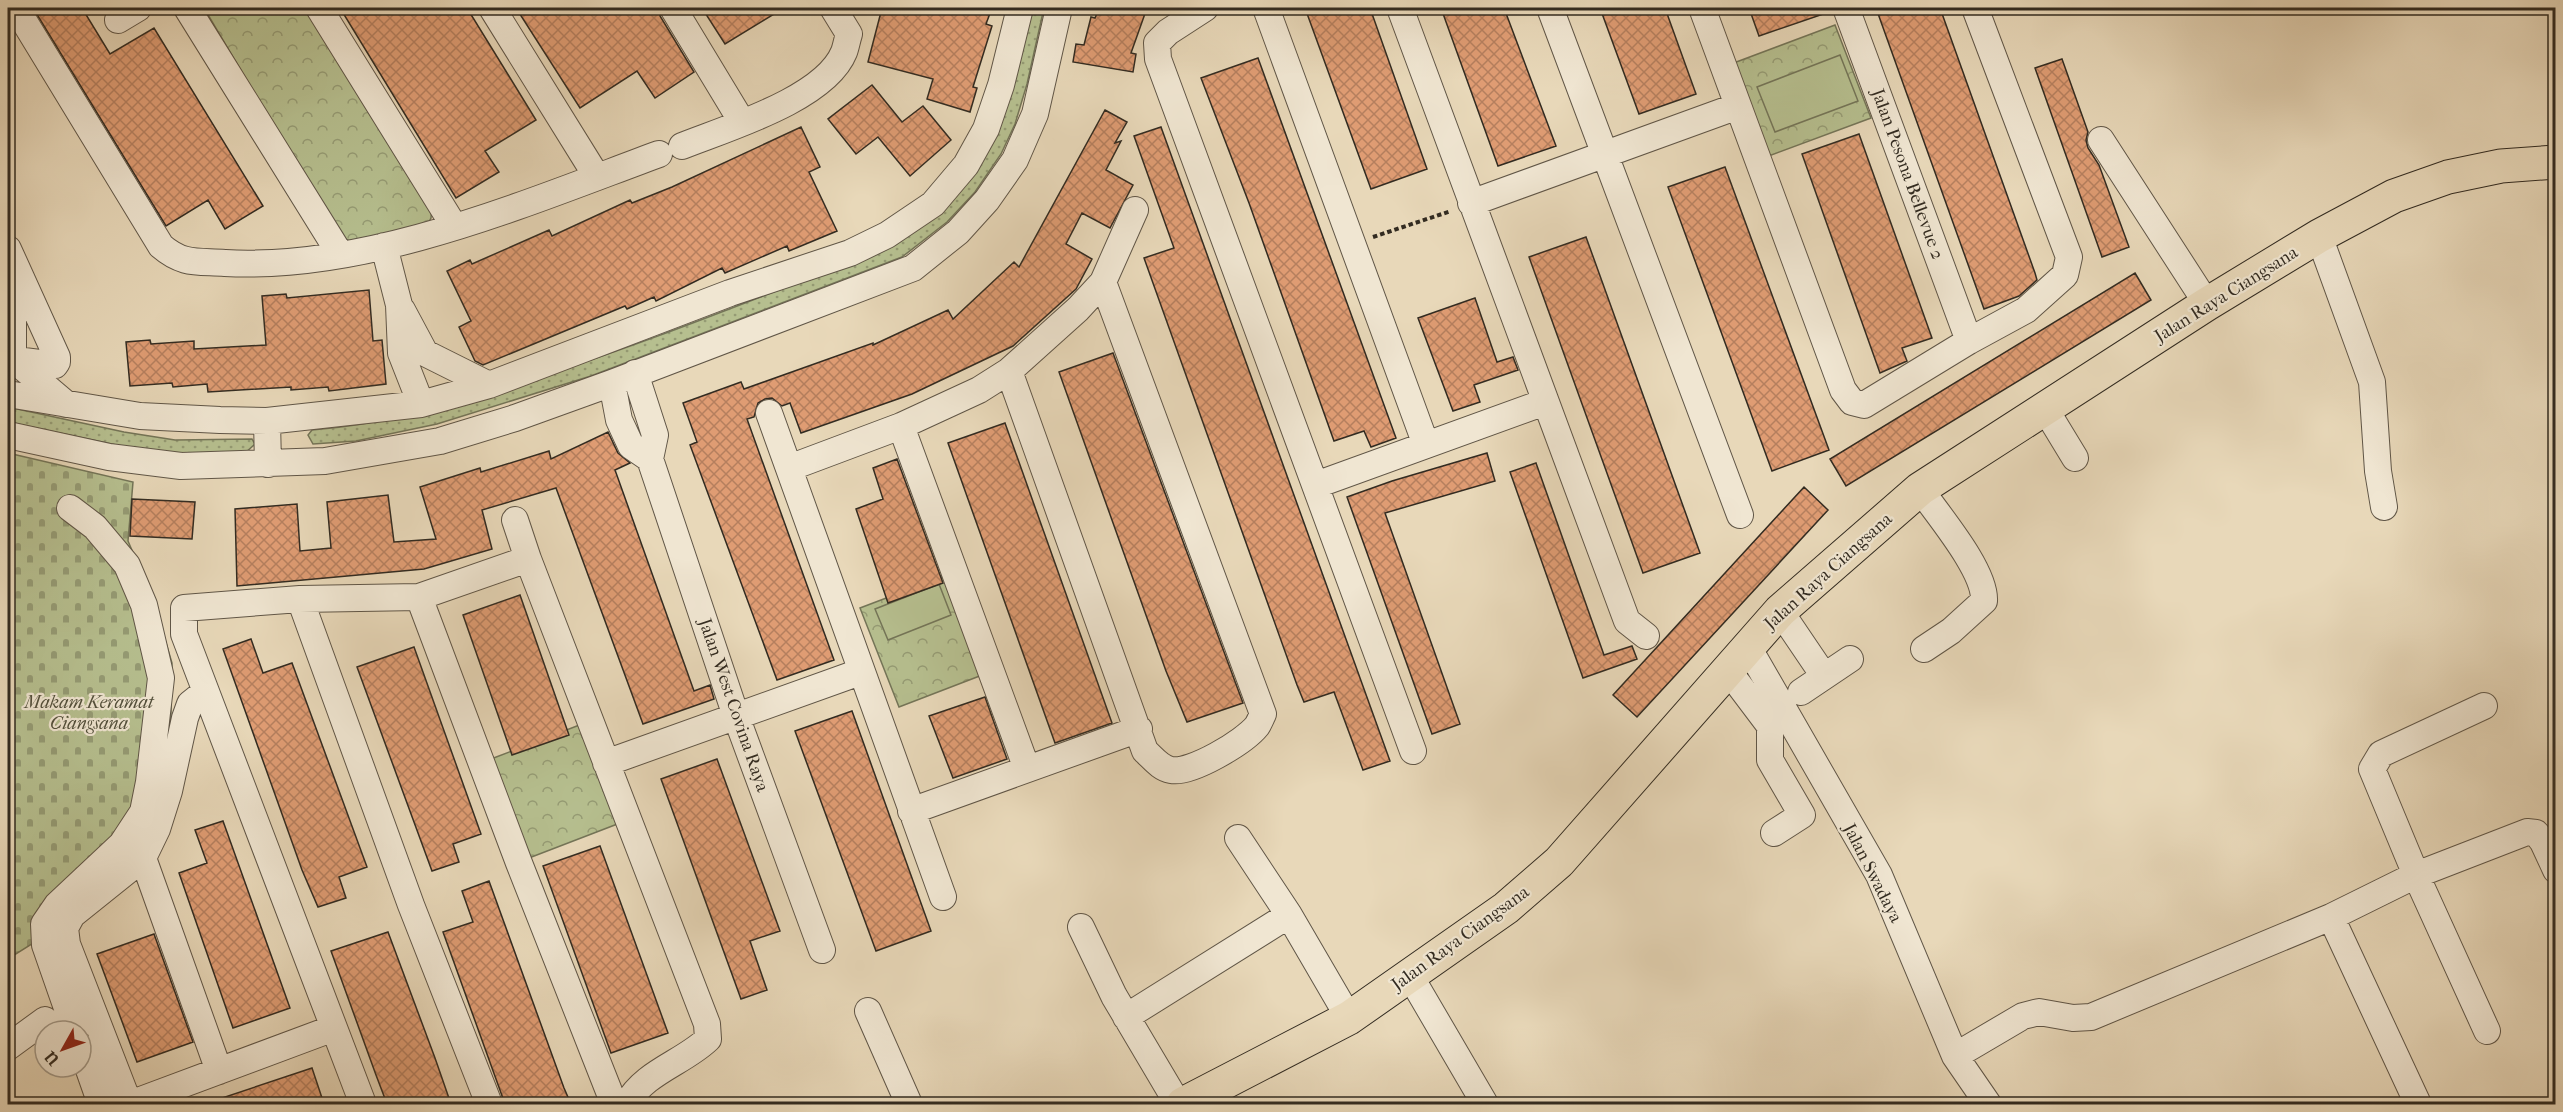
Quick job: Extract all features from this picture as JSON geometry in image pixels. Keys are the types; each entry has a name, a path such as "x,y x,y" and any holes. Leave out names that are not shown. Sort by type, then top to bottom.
{"main road":[{"name":"Jalan Raya Ciangsana","path":"1194,1102 1349,1018 1506,908 1559,862 1780,610 1920,489 2207,304 2319,236 2394,196 2448,177 2501,166 2556,162"}],"street":[{"path":"16,8 161,246 180,260 257,265 384,246 517,208 671,150 802,96 830,73 844,53 849,34 833,8"},
{"path":"187,8 340,254"},
{"path":"319,8 454,226"},
{"path":"492,8 597,177"},
{"path":"673,8 742,122"},
{"path":"8,394 140,416 267,421 422,404 489,385 730,293 850,253 887,235 933,204 966,165 986,129 1001,85 1020,8"},
{"path":"8,435 109,457 181,466 325,461 440,441 515,418 612,383 913,268 958,232 987,200 1015,160 1035,114 1059,8"},
{"path":"1205,8 1168,32 1157,43 1158,59 1413,751"},
{"path":"1266,8 1426,445"},
{"path":"1400,8 1627,621 1646,636"},
{"path":"1550,8 1740,515"},
{"path":"1702,8 1843,390 1852,402 1864,405 2026,310 2065,275 2068,257 1975,8"},
{"name":"Jalan Pesona Bellevue 2","path":"1846,8 1970,341"},
{"path":"1471,203 1738,106"},
{"path":"2101,140 2207,304"},
{"path":"789,468 901,426 979,390 1009,371 1078,309 1103,282 1135,210"},
{"path":"2319,236 2372,382 2378,471 2384,507"},
{"path":"384,246 399,305 401,353 422,404"},
{"path":"10,252 57,357 57,362 55,364 10,359"},
{"path":"10,252 10,359"},
{"path":"1009,371 1145,751 1160,766 1172,771 1215,757 1257,726 1263,714 1103,282"},
{"path":"399,305 424,353 489,385"},
{"path":"10,359 67,405"},
{"name":"Jalan West Covina Raya","path":"635,373 655,435 650,459 736,716 822,950"},
{"path":"612,383 619,422 631,447 650,459"},
{"path":"1316,485 1545,402"},
{"path":"2044,407 2075,458"},
{"path":"769,413 860,672 943,897"},
{"path":"267,421 268,464"},
{"path":"901,426 1027,769"},
{"path":"1920,489 1963,549 1985,589 1984,601 1951,630 1924,649"},
{"path":"70,508 95,527 127,565 144,604 161,678 149,782 143,812 122,844 57,905 44,924 45,945 71,1019"},
{"path":"514,520 707,1024 708,1038 694,1052 649,1077 627,1104"},
{"path":"363,1104 184,634 184,608 300,599 419,597 528,559"},
{"path":"419,597 519,863 614,1104"},
{"path":"300,599 411,905 489,1104"},
{"path":"1780,610 1824,676"},
{"path":"1737,658 1770,726 1770,760 1802,815 1774,834"},
{"name":"Jalan Swadaya","path":"1737,658 1879,875 1955,1056 1988,1104"},
{"path":"1801,692 1850,659"},
{"path":"606,763 860,672"},
{"path":"205,692 190,704 184,718 169,791 157,829 143,858 72,915 65,928 67,944 130,1104 334,1028"},
{"path":"2484,706 2381,754 2372,769 2416,875 2487,1031"},
{"path":"911,811 1138,729"},
{"path":"1955,1056 2023,1016 2039,1012 2073,1018 2091,1017 2331,917 2416,875 2527,832 2536,833 2543,842 2556,870"},
{"path":"1238,838 1289,915 1349,1018"},
{"path":"143,858 219,1071"},
{"path":"1126,1017 1289,915"},
{"path":"2331,917 2418,1104"},
{"path":"1081,927 1126,1017 1194,1102"},
{"path":"1410,974 1485,1104"},
{"path":"868,1011 909,1104"},
{"path":"8,1047 33,1029"},
{"path":"92,1079 101,1104"}],"path":[{"path":"1353,243 1471,203"}],"green space":[{"path":"204,8 308,8 432,206 431,218 426,227 353,243 338,235"},
{"path":"1029,8 1044,8 1027,84 1015,124 1001,154 975,192 947,222 902,257 591,376 437,424 356,441 313,444 308,435 312,430 391,419 520,383 662,335 895,245 937,212"},
{"path":"1835,25 1871,118 1766,157 1731,64"},
{"path":"1840,55 1858,101 1775,132 1757,87"},
{"path":"8,407 124,432 175,440 252,439 255,444 245,453 175,454 121,446 8,422"},
{"name":"Makam Keramat Ciangsana","path":"8,453 133,482 128,541 153,599 172,663 170,763 51,932 8,959"},
{"path":"952,573 990,672 899,707 860,608"},
{"path":"939,584 951,615 888,640 875,609"},
{"path":"582,724 620,823 529,858 491,759"}],"building":[{"path":"33,8 82,8 110,54 154,28 263,206 225,229 208,200 166,226"},
{"path":"340,8 467,8 536,120 485,151 499,172 456,198"},
{"path":"516,8 658,8 660,16 694,72 655,98 637,71 580,108"},
{"path":"702,8 784,8 725,44"},
{"path":"882,8 944,10 945,8 992,8 986,24 992,26 973,87 977,88 970,112 927,99 933,79 868,62"},
{"path":"1099,8 1147,8 1131,53 1136,54 1133,72 1073,62 1076,44 1084,45 1091,17 1095,18"},
{"path":"1305,8 1370,8 1427,169 1371,189"},
{"path":"1441,8 1504,8 1556,146 1498,166"},
{"path":"1600,8 1630,8 1631,12 1645,8 1665,8 1696,94 1639,114"},
{"path":"1749,8 1831,8 1832,11 1759,36"},
{"path":"1876,8 1940,8 2037,280 2019,296 1984,309"},
{"path":"1258,58 1396,438 1371,447 1364,431 1334,441 1249,203 1201,78"},
{"path":"2062,59 2088,132 2086,140 2088,148 2099,165 2129,247 2102,257 2035,68"},
{"path":"872,85 902,122 923,106 951,140 910,176 878,137 856,154 828,119"},
{"path":"1105,110 1127,122 1115,143 1121,141 1106,170 1133,185 1110,228 1082,213 1066,244 1092,259 1076,289 1013,346 912,394 801,433 790,403 782,406 772,398 758,403 754,417 747,419 834,660 777,680 690,445 697,442 683,403 741,382 744,389 873,343 873,345 948,310 953,319 1014,262 1019,267"},
{"path":"801,127 820,167 809,172 837,231 789,251 787,246 725,273 722,268 656,301 654,297 627,309 625,306 483,365 475,361 459,327 471,321 447,271 470,260 472,264 549,230 552,236 630,200 632,203 672,187"},
{"path":"1161,127 1390,761 1363,770 1334,692 1304,702 1297,685 1144,258 1174,248 1134,136"},
{"path":"1859,134 1932,338 1902,348 1907,361 1880,373 1802,154"},
{"path":"1725,167 1829,450 1772,471 1668,187"},
{"path":"1586,237 1700,553 1643,573 1529,257"},
{"path":"2135,273 2151,300 1846,486 1830,459"},
{"path":"369,290 373,341 382,340 386,384 329,391 328,387 291,390 291,387 208,392 207,384 173,387 172,383 130,386 126,342 150,340 151,344 194,341 194,349 266,345 262,296 286,294 287,298"},
{"path":"1475,298 1497,362 1513,357 1518,370 1474,385 1480,402 1453,411 1418,318"},
{"path":"1113,353 1243,703 1187,722 1166,671 1059,372"},
{"path":"1005,423 1112,723 1055,743 948,443"},
{"path":"608,432 618,453 630,463 615,470 694,691 710,685 714,699 643,724 556,488 482,510 492,549 424,569 237,586 235,509 297,504 300,551 331,548 327,502 388,495 394,542 436,539 420,487 480,468 481,472 549,451 551,459"},
{"path":"1487,453 1495,481 1385,513 1460,724 1432,734 1347,497"},
{"path":"897,459 943,583 888,603 856,509 883,499 873,468"},
{"path":"1536,463 1604,655 1632,646 1637,659 1583,678 1510,472"},
{"path":"1804,487 1828,510 1637,717 1613,695"},
{"path":"132,499 195,502 192,539 130,536"},
{"path":"520,595 569,735 512,755 463,615"},
{"path":"251,639 263,673 292,663 367,867 339,877 346,898 318,907 302,870 223,649"},
{"path":"414,647 481,834 453,844 459,862 432,871 357,667"},
{"path":"985,697 1007,759 953,778 929,716"},
{"path":"852,711 931,931 876,951 795,731"},
{"path":"717,759 780,931 750,941 767,990 741,999 661,779"},
{"path":"223,821 290,1008 233,1028 179,873 207,863 195,830"},
{"path":"600,846 668,1033 611,1053 543,866"},
{"path":"489,881 571,1104 505,1104 443,932 473,922 462,891"},
{"path":"388,932 451,1104 387,1104 376,1075 331,951"},
{"path":"154,934 193,1042 137,1062 97,954"},
{"path":"312,1068 324,1104 213,1104 213,1101"}]}
